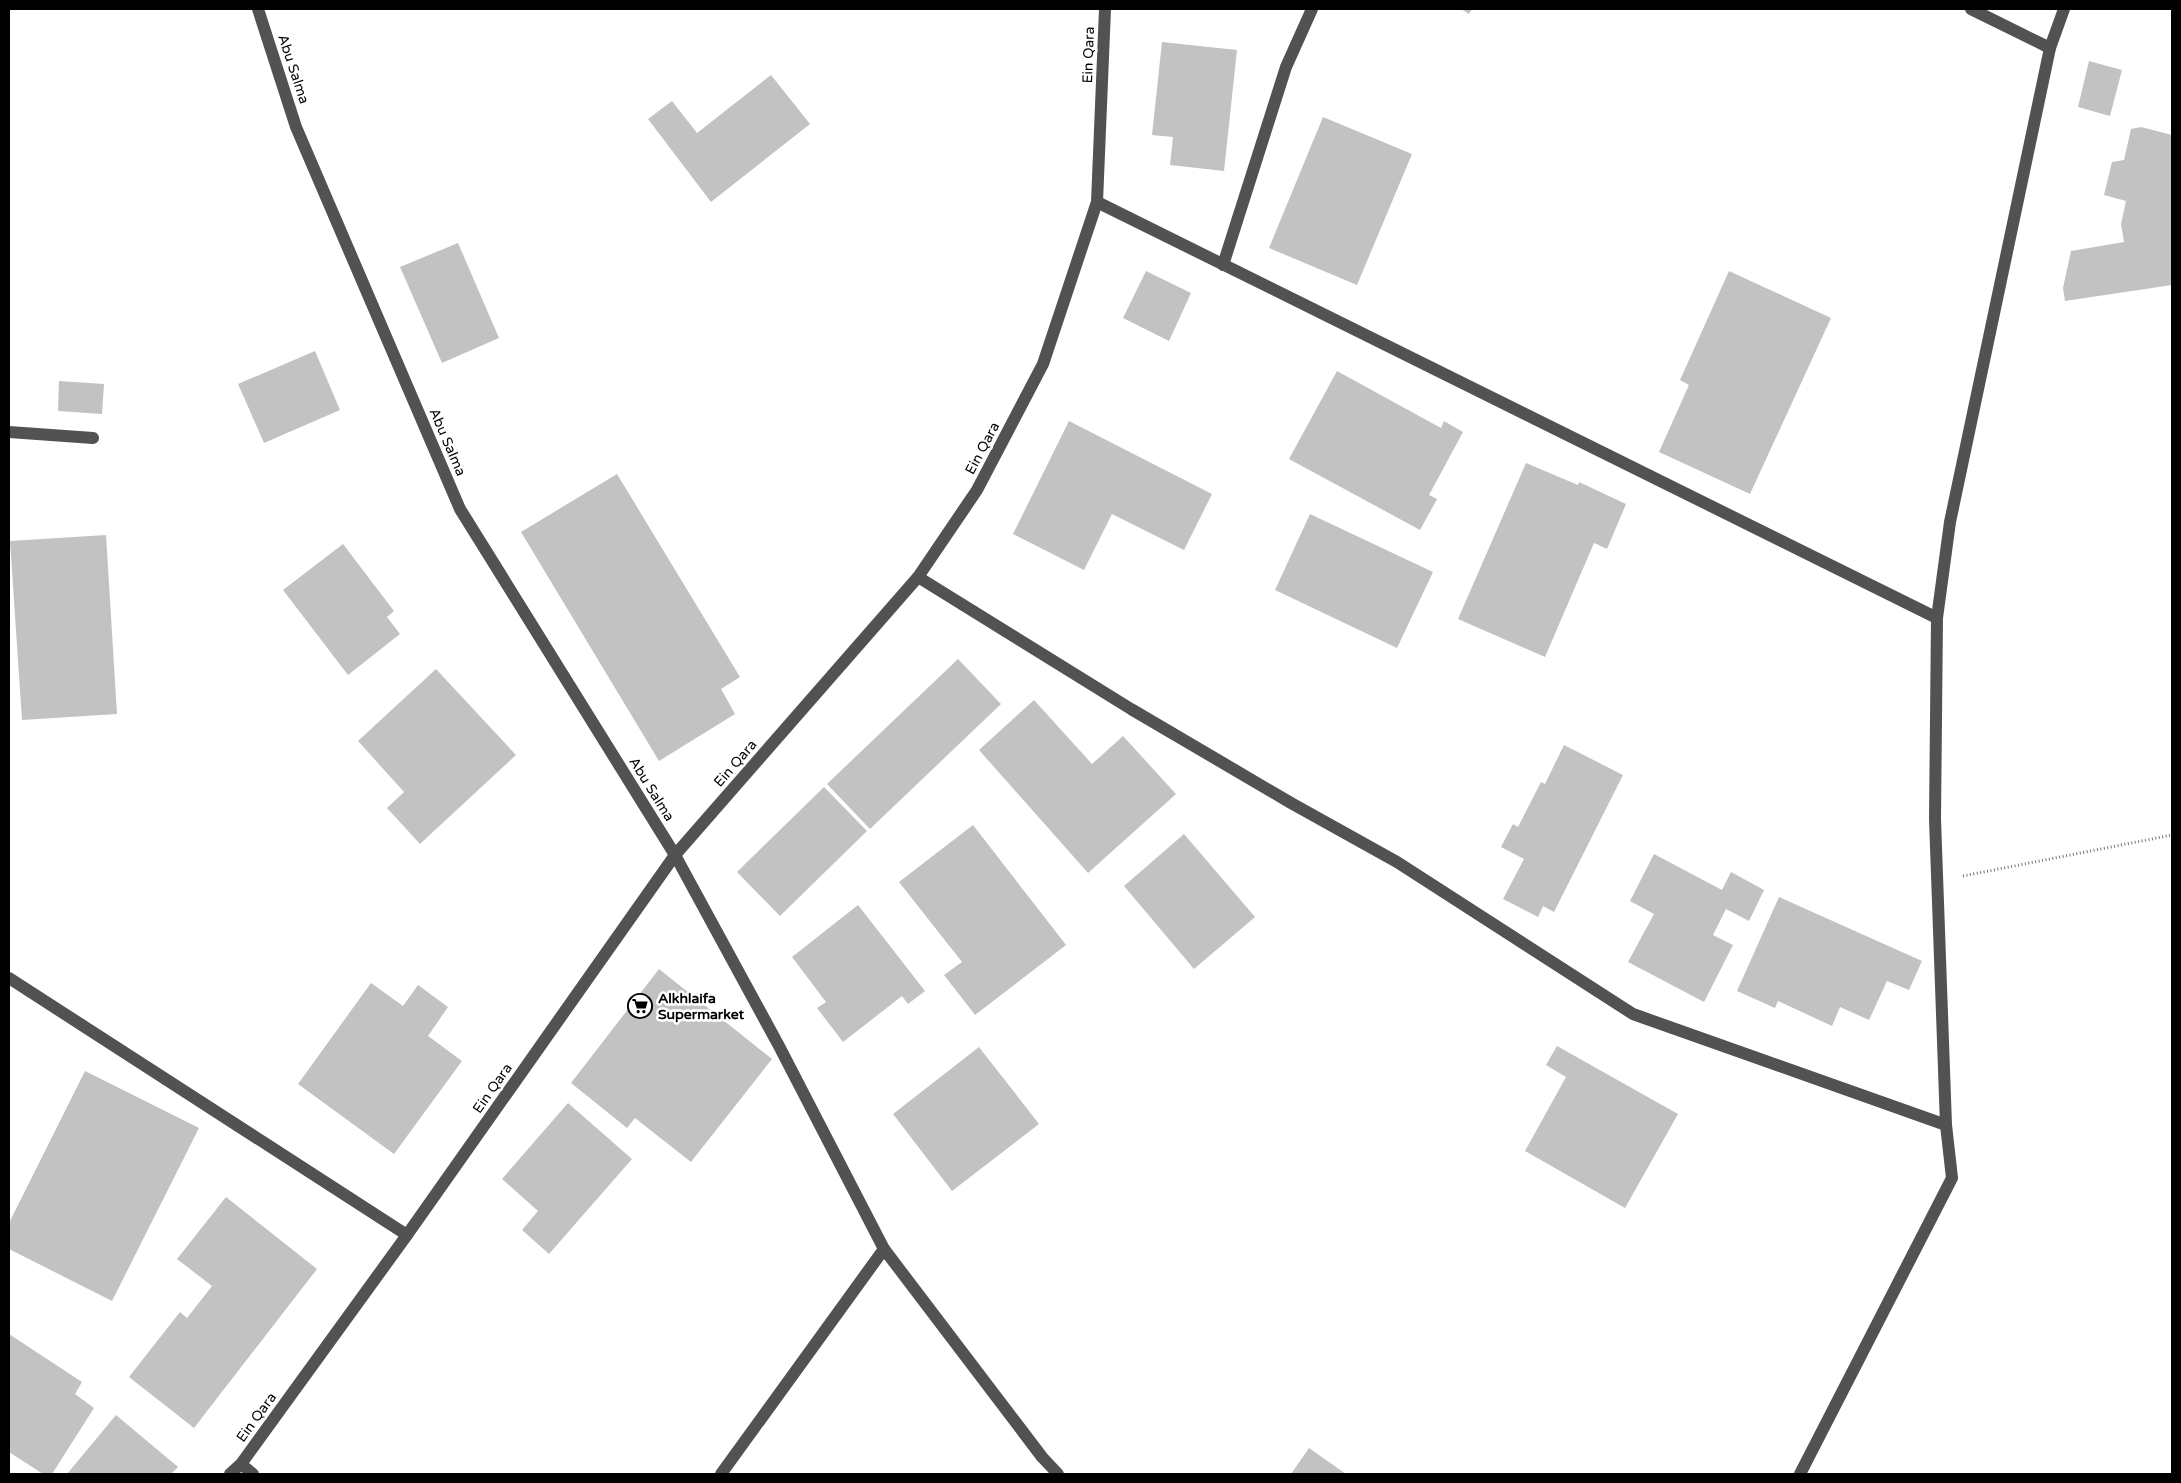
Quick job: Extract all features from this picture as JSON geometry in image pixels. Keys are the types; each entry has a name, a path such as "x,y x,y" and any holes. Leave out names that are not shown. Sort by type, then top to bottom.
{"street":[{"name":"Abu Salma","path":"258,9 296,127 460,509 675,855 774,1038 884,1249 1042,1457 1058,1474"},
{"name":"Ein Qara","path":"230,1474 241,1464 407,1235 675,855 918,578 977,490 1043,364 1097,202 1105,9"},
{"path":"1223,264 1286,67 1312,9"},
{"path":"1971,9 2050,48"},
{"path":"1800,1474 1952,1178 1946,1125 1935,819 1937,618 1950,522 2050,48 2064,9"},
{"path":"1097,202 1937,618"},
{"path":"9,432 93,438"},
{"path":"918,578 1173,734 1397,862 1633,1014 1946,1125"},
{"path":"9,978 407,1235"},
{"path":"721,1474 884,1249"},
{"path":"241,1464 253,1474"}],"path":[{"path":"1938,880 2172,834"}],"building":[{"path":"1461,9 1472,9 1469,14"},
{"path":"1162,42 1237,50 1224,171 1170,165 1173,137 1152,135"},
{"path":"2089,61 2122,70 2110,116 2078,107"},
{"path":"771,75 810,124 711,202 648,119 672,101 697,133"},
{"path":"1323,117 1412,154 1357,285 1269,248"},
{"path":"2141,127 2172,135 2172,285 2065,301 2063,288 2071,251 2124,242 2121,224 2126,201 2104,195 2112,162 2124,160 2131,129"},
{"path":"458,243 499,338 442,363 400,267"},
{"path":"1146,271 1191,293 1169,341 1123,318"},
{"path":"1729,271 1831,318 1750,494 1659,452 1689,385 1680,380"},
{"path":"315,351 340,410 264,443 238,384"},
{"path":"1337,371 1441,428 1444,421 1463,432 1429,495 1437,499 1420,530 1289,459"},
{"path":"59,381 104,384 102,414 58,411"},
{"path":"1069,421 1212,494 1184,550 1112,514 1084,570 1013,534"},
{"path":"1526,463 1578,485 1579,482 1626,504 1607,549 1594,543 1545,657 1458,619"},
{"path":"617,474 740,677 721,689 735,714 659,761 521,532"},
{"path":"1310,514 1433,572 1397,648 1275,590"},
{"path":"106,535 117,714 22,720 10,541"},
{"path":"343,544 394,611 387,617 400,634 348,675 283,590"},
{"path":"958,659 1001,704 870,829 827,784"},
{"path":"436,669 516,755 420,844 387,808 404,792 358,741"},
{"path":"1034,700 1092,764 1123,736 1176,794 1088,873 979,750"},
{"path":"1564,745 1623,775 1554,912 1543,906 1538,917 1503,899 1524,859 1501,847 1513,824 1518,827 1541,782 1545,784"},
{"path":"824,787 867,831 780,916 737,872"},
{"path":"973,825 1066,945 975,1015 944,975 962,962 899,882"},
{"path":"1184,834 1255,917 1194,969 1124,886"},
{"path":"1654,854 1722,890 1731,872 1764,890 1749,921 1726,909 1713,935 1733,945 1704,1002 1628,962 1654,914 1630,901"},
{"path":"1779,897 1922,961 1909,990 1887,981 1869,1020 1840,1007 1832,1026 1778,1001 1775,1008 1737,991"},
{"path":"858,905 925,991 908,1004 902,996 843,1042 817,1008 826,1002 792,957"},
{"path":"659,969 772,1059 691,1162 635,1118 627,1128 571,1083"},
{"path":"371,983 403,1006 418,985 448,1007 428,1036 462,1061 394,1154 298,1084"},
{"path":"1557,1046 1678,1114 1625,1208 1525,1151 1566,1077 1546,1065"},
{"path":"979,1047 1039,1124 952,1191 893,1114"},
{"path":"85,1071 199,1128 112,1301 9,1249 9,1223"},
{"path":"568,1103 632,1159 549,1254 522,1230 538,1211 502,1179"},
{"path":"226,1197 317,1269 194,1428 129,1377 180,1312 187,1318 212,1286 177,1259"},
{"path":"9,1334 82,1382 75,1394 94,1408 52,1474 43,1474 9,1452"},
{"path":"116,1415 178,1467 171,1474 67,1474"},
{"path":"1309,1448 1346,1474 1291,1474"}],"place":[{"name":"Alkhlaifa Supermarket","path":"640,1006"}]}
